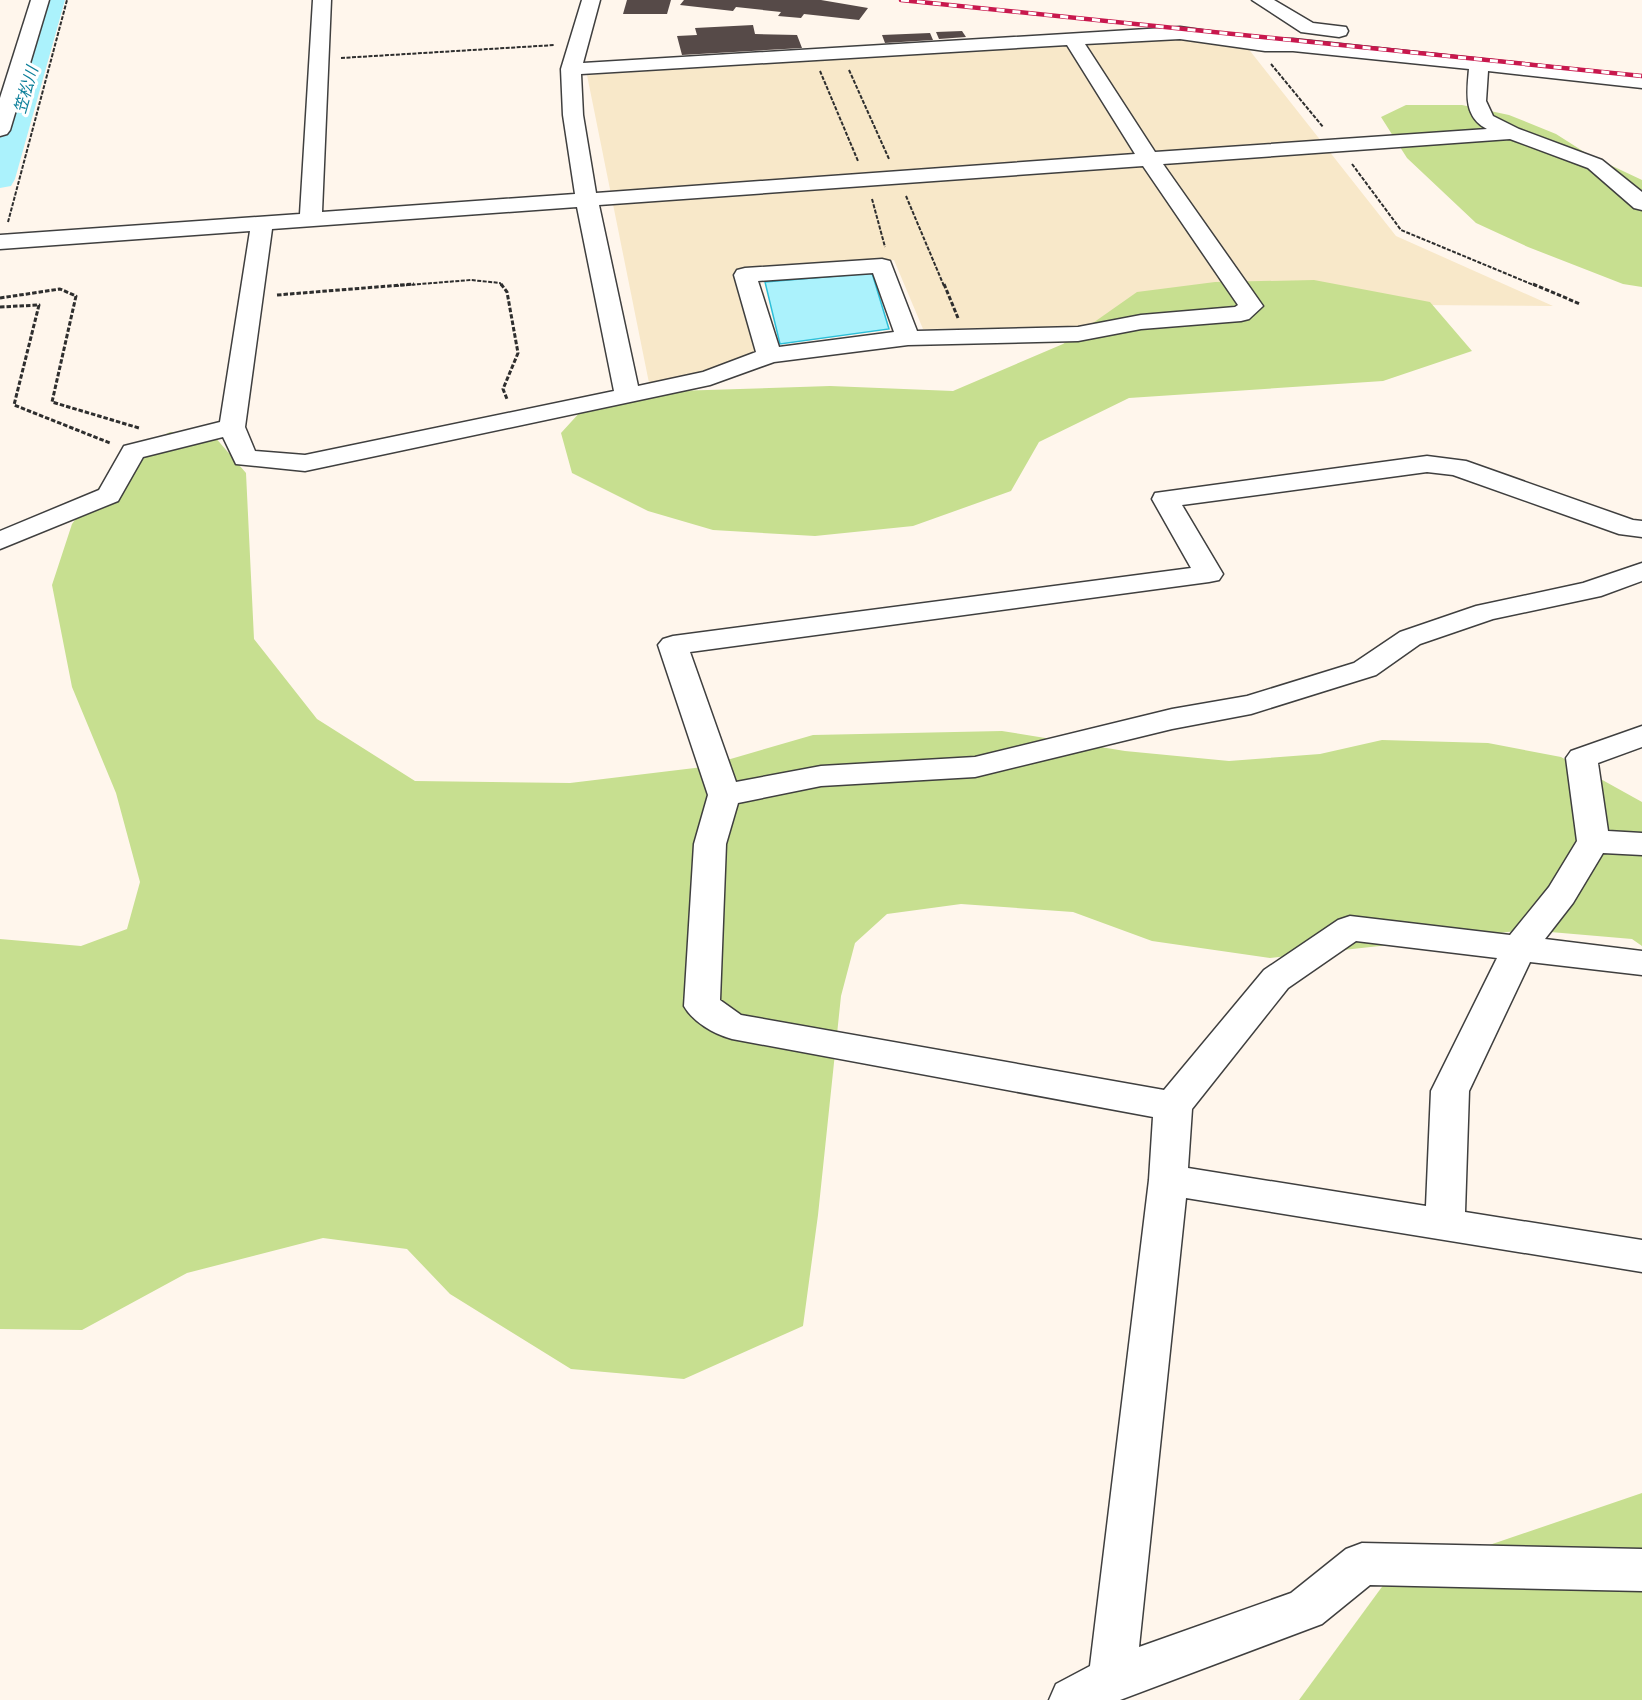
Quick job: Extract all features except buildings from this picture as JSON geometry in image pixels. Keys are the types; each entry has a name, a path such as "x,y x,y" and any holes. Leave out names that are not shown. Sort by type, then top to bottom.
{"street":[{"path":"0,130 40,0"},
{"path":"311,220 322,0"},
{"path":"591,0 571,69 573,115 587,201 627,395"},
{"path":"1260,0 1308,28 1642,65"},
{"path":"571,69 1180,33 1265,45 1293,45 1642,82"},
{"path":"262,224 232,427 245,458 305,463 710,378 769,356 908,338 1078,334 1141,322 1241,314 1251,306 1149,160 1072,39"},
{"path":"1479,66 1476,101 1485,120 1512,133 1595,164 1642,203"},
{"path":"1,242 1512,133"},
{"path":"769,356 745,275 882,266 908,338"},
{"path":"0,541 109,495 133,452 177,439 232,427"},
{"path":"1173,1106 732,1026 702,1006 710,844 724,795 674,645 1209,574 1165,499 1426,464 1456,467 1629,528 1642,529"},
{"path":"724,795 821,777 975,767 1172,718 1251,705 1365,669 1410,638 1486,612 1591,590 1642,571"},
{"path":"1445,1223 1450,1091 1520,947 1561,895 1593,840 1582,758 1642,736"},
{"path":"1593,840 1642,844"},
{"path":"1642,963 1350,928 1276,979 1173,1106 1168,1180 1093,1689 1306,1608 1362,1564 1642,1570"},
{"path":"1168,1180 1642,1256"}],"path":[{"path":"1,242 67,0"},
{"path":"319,59 577,43"},
{"path":"1265,45 1260,51 1339,146 1401,230 1580,304"},
{"path":"813,54 867,181 887,253"},
{"path":"252,297 471,280 500,283 507,292 518,353 503,389 514,419"},
{"path":"0,298 60,290 76,296 52,402 177,439"},
{"path":"0,307 39,304 14,405 133,452"}],"shaded area":[{"path":"1181,36 1247,47 1396,236 1553,306 1270,304 1131,315 1077,327 923,329 894,260 734,272 756,352 709,370 649,383 587,75"}],"green space":[{"path":"1406,105 1462,105 1509,115 1556,134 1589,155 1642,180 1642,287 1623,284 1528,247 1476,223 1407,158 1381,117"},
{"path":"1314,280 1430,302 1472,351 1383,381 1129,398 1039,442 1011,491 913,526 815,536 713,530 648,511 572,473 561,433 592,399 675,391 830,386 953,391 1063,344 1137,292 1215,282"},
{"path":"170,432 214,436 246,473 254,639 317,719 415,781 570,783 703,767 813,735 1002,731 1125,751 1229,761 1320,754 1382,740 1488,743 1561,757 1642,802 1642,946 1632,939 1527,930 1270,958 1152,941 1073,912 961,904 887,914 855,943 841,996 818,1215 803,1326 684,1379 571,1369 450,1294 407,1249 323,1238 187,1273 82,1330 0,1329 0,939 81,946 127,929 140,882 116,793 72,687 52,585 72,524 121,457"},
{"path":"1642,1493 1642,1700 1299,1700 1387,1580"}],"water":[{"path":"872,273 889,329 780,344 765,282"}],"waterway":[{"name":"笠松川","path":"0,179 52,0"}],"railway":[{"path":"901,0 1642,76"}]}
